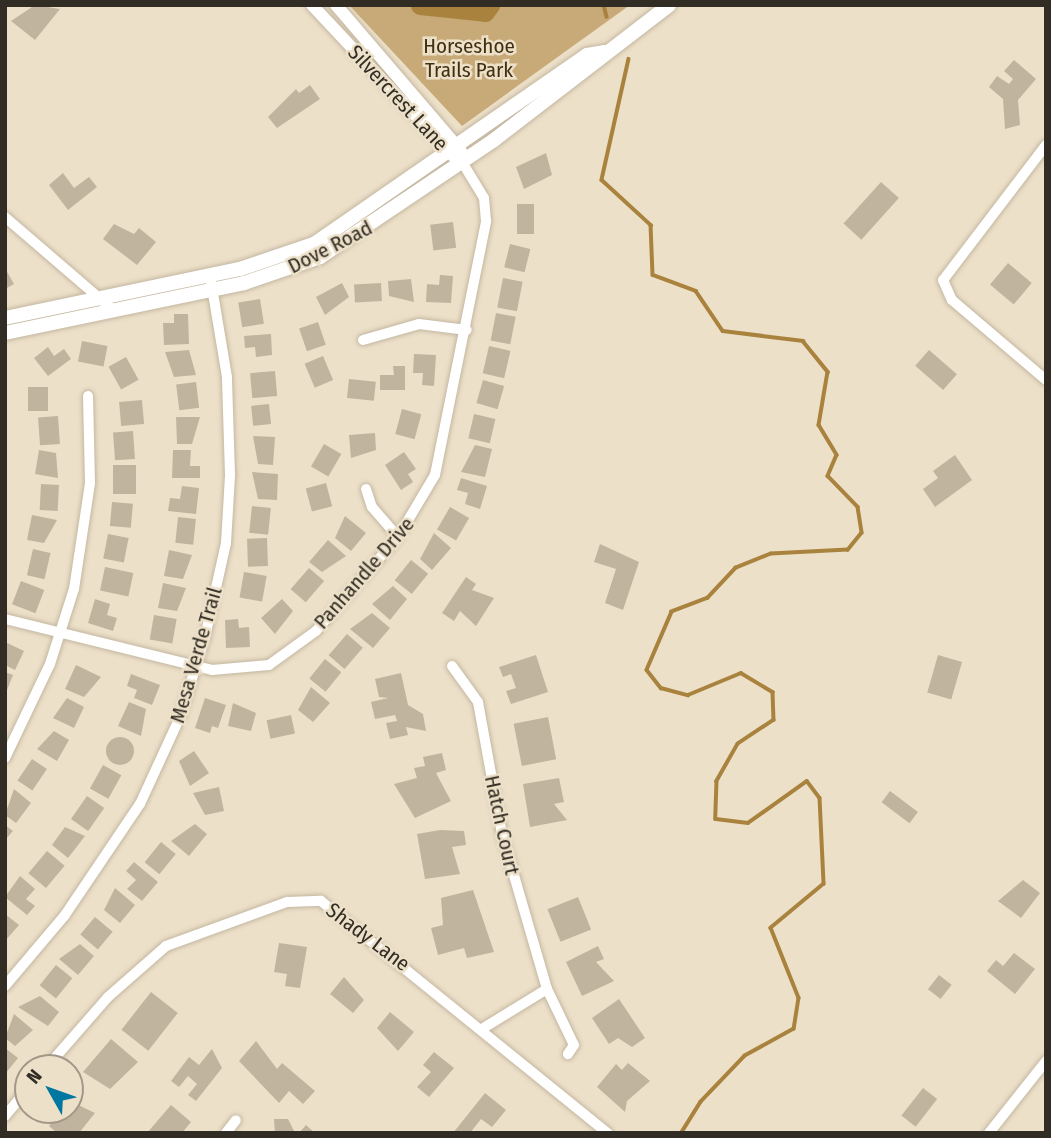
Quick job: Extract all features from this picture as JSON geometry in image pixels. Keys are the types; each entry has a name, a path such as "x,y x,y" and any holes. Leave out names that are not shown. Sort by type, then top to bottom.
{"main road":[{"name":"Dove Road","path":"5,318 99,298 212,283 294,268 346,244 462,162 669,5"},
{"name":"Dove Road","path":"5,333 113,310 212,283 314,244 587,55 604,52"}],"street":[{"name":"Silvercrest Lane","path":"312,5 454,149"},
{"name":"Silvercrest Lane","path":"336,5 462,162"},
{"path":"1046,145 943,281 952,300 1046,380"},
{"name":"Panhandle Drive","path":"5,619 195,667 253,669 283,659 398,537 435,475 467,330 486,209 462,162"},
{"path":"5,218 113,310"},
{"name":"Mesa Verde Trail","path":"5,986 65,915 140,804 195,667 226,543 230,475 230,411 212,283"},
{"path":"363,340 419,324 467,330"},
{"path":"5,758 61,633 89,494 88,396"},
{"path":"366,489 372,507 398,537"},
{"name":"Hatch Court","path":"452,666 478,702 502,834 547,989 574,1045 568,1054"},
{"name":"Shady Lane","path":"58,1054 115,989 166,946 310,900 338,909 608,1133"},
{"path":"482,1029 547,989"},
{"path":"989,1133 1046,1061"},
{"path":"226,1133 236,1119"}],"green space":[{"name":"Horseshoe Trails Park","path":"349,5 630,5 462,126"}],"building":[{"path":"35,5 60,9 35,40 11,21"},
{"path":"1014,60 1036,79 1018,100 1020,125 1005,129 1003,99 989,87 997,76 1009,84 1013,79 1004,71"},
{"path":"310,85 320,99 277,128 268,117 296,89 299,93"},
{"path":"546,153 552,175 524,189 516,167"},
{"path":"63,173 74,188 89,177 97,187 68,210 49,185"},
{"path":"881,182 899,198 861,240 844,224"},
{"path":"517,204 534,204 534,234 517,234"},
{"path":"453,222 456,248 433,251 430,225"},
{"path":"114,224 134,234 139,228 156,242 137,265 103,239"},
{"path":"510,244 530,249 525,272 504,267"},
{"path":"1008,263 1032,283 1014,304 990,284"},
{"path":"5,268 14,284 5,289"},
{"path":"440,275 453,276 451,303 426,302 427,284 439,285"},
{"path":"503,278 523,282 517,311 497,307"},
{"path":"411,279 414,302 389,296 388,281"},
{"path":"342,283 349,297 325,315 316,297"},
{"path":"381,283 382,301 355,302 354,284"},
{"path":"260,299 264,324 242,327 238,302"},
{"path":"496,313 516,317 510,344 491,340"},
{"path":"174,314 188,314 189,344 164,345 163,323 174,323"},
{"path":"318,322 326,345 307,351 299,329"},
{"path":"271,334 272,355 256,357 255,347 245,348 244,336"},
{"path":"82,341 108,346 104,367 78,362"},
{"path":"489,346 510,351 504,378 483,373"},
{"path":"48,347 54,356 64,349 71,359 48,376 34,358"},
{"path":"189,350 196,375 174,377 165,352"},
{"path":"929,350 957,374 943,390 915,366"},
{"path":"414,354 436,355 434,386 422,385 423,373 413,373"},
{"path":"323,356 333,380 315,388 305,364"},
{"path":"126,357 139,380 121,389 109,367"},
{"path":"393,366 405,366 405,390 380,390 380,375 394,375"},
{"path":"275,371 277,396 252,398 250,373"},
{"path":"349,379 376,382 374,401 347,398"},
{"path":"483,380 504,386 498,409 476,403"},
{"path":"196,382 199,408 179,410 176,384"},
{"path":"28,387 48,387 48,411 28,411"},
{"path":"142,400 144,424 121,426 119,402"},
{"path":"269,404 271,424 253,426 251,406"},
{"path":"402,409 421,414 415,439 395,434"},
{"path":"474,414 495,419 490,443 468,438"},
{"path":"58,416 60,444 40,445 38,417"},
{"path":"176,417 200,417 192,444 177,444"},
{"path":"133,431 135,459 115,460 113,432"},
{"path":"375,433 376,450 351,458 349,435"},
{"path":"253,436 275,437 273,465 258,464"},
{"path":"324,444 341,454 328,477 311,467"},
{"path":"475,445 492,449 485,477 461,472"},
{"path":"39,450 56,453 58,478 35,474"},
{"path":"173,450 191,450 190,466 200,466 200,478 172,478"},
{"path":"404,452 416,469 408,474 413,482 401,490 385,465"},
{"path":"955,455 972,480 935,507 923,489 938,478 933,471"},
{"path":"113,465 136,465 136,494 113,494"},
{"path":"252,472 278,474 277,500 258,499"},
{"path":"461,478 487,486 480,509 465,504 468,493 457,490"},
{"path":"326,483 332,506 312,512 306,488"},
{"path":"41,484 59,485 58,511 40,510"},
{"path":"182,486 199,488 196,514 168,511 170,498 180,499"},
{"path":"112,502 133,504 131,528 110,526"},
{"path":"252,506 271,508 268,535 249,533"},
{"path":"450,507 469,518 456,541 437,530"},
{"path":"32,515 57,520 44,543 27,540"},
{"path":"345,516 366,533 351,551 335,538"},
{"path":"178,517 196,519 193,545 175,543"},
{"path":"434,533 451,548 432,570 420,559"},
{"path":"108,534 129,538 124,563 103,559"},
{"path":"267,538 268,566 248,567 247,539"},
{"path":"328,540 346,556 322,572 309,562"},
{"path":"600,544 639,562 623,610 605,603 616,569 594,562"},
{"path":"33,549 51,553 44,579 27,575"},
{"path":"169,550 192,555 183,579 164,576"},
{"path":"411,560 428,574 412,594 395,580"},
{"path":"105,567 133,573 128,597 100,590"},
{"path":"309,568 324,581 306,602 291,589"},
{"path":"244,572 267,576 262,602 239,598"},
{"path":"466,577 476,584 472,590 494,598 476,626 460,611 454,621 442,613"},
{"path":"21,581 44,590 35,613 12,604"},
{"path":"163,583 186,588 177,611 158,608"},
{"path":"393,586 407,599 390,620 372,604"},
{"path":"95,599 110,604 107,615 117,618 113,631 88,623"},
{"path":"282,599 293,611 275,634 261,618"},
{"path":"372,613 390,628 373,648 350,629"},
{"path":"154,615 177,619 172,644 150,640"},
{"path":"238,619 239,628 249,627 250,647 226,648 225,620"},
{"path":"347,634 363,648 344,669 329,655"},
{"path":"5,642 24,651 15,670 5,665"},
{"path":"536,655 548,692 511,704 506,691 516,688 511,674 503,677 499,667"},
{"path":"938,655 962,662 951,699 927,692"},
{"path":"325,659 341,672 326,692 309,678"},
{"path":"76,665 101,677 84,697 65,689"},
{"path":"5,672 13,675 5,695"},
{"path":"401,673 408,705 423,714 426,731 406,727 408,735 390,739 386,723 397,721 395,715 375,719 371,702 388,698 379,697 375,679"},
{"path":"131,674 160,685 152,705 134,698 137,690 127,686"},
{"path":"311,687 330,703 313,722 298,710"},
{"path":"67,698 84,707 74,728 53,718"},
{"path":"205,698 226,705 218,728 212,726 210,733 195,728"},
{"path":"129,702 146,709 141,736 118,726"},
{"path":"233,703 256,713 251,731 228,726"},
{"path":"291,715 295,734 270,739 267,720"},
{"path":"548,717 556,759 522,766 514,724"},
{"path":"54,731 69,740 57,761 37,749"},
{"path":"120,737 130,741 134,751 130,761 120,765 110,761 106,751 110,741"},
{"path":"194,751 209,773 190,786 179,761"},
{"path":"442,753 446,770 436,773 451,801 415,818 394,784 417,778 414,768 425,766 423,757"},
{"path":"32,759 47,769 32,791 17,781"},
{"path":"103,765 121,775 108,799 90,789"},
{"path":"559,778 564,802 554,804 567,820 530,827 523,784"},
{"path":"219,787 224,811 205,815 193,793"},
{"path":"14,789 31,803 16,823 5,815"},
{"path":"890,791 918,812 910,823 882,802"},
{"path":"87,796 104,808 88,831 71,819"},
{"path":"195,824 207,834 189,856 171,841"},
{"path":"5,825 13,831 5,840"},
{"path":"65,827 85,836 68,858 52,845"},
{"path":"440,830 464,831 466,845 452,847 460,874 425,879 417,834"},
{"path":"161,842 176,854 159,874 145,862"},
{"path":"47,851 65,866 46,888 28,873"},
{"path":"134,862 158,882 142,901 127,889 136,880 126,871"},
{"path":"20,876 35,889 26,899 35,906 27,915 5,897"},
{"path":"1023,880 1040,893 1021,918 998,901"},
{"path":"115,888 135,905 120,923 104,910"},
{"path":"473,890 494,952 467,958 464,948 438,955 431,928 443,925 441,898"},
{"path":"578,897 591,929 561,942 547,909"},
{"path":"5,914 19,925 5,941"},
{"path":"95,917 113,932 98,949 80,935"},
{"path":"279,943 307,947 300,988 285,986 287,974 274,972"},
{"path":"80,944 94,956 78,975 59,959"},
{"path":"598,946 604,959 596,962 614,981 582,996 566,962"},
{"path":"1014,953 1035,969 1015,994 987,971 996,960 1003,966"},
{"path":"56,965 72,978 56,998 40,985"},
{"path":"939,975 952,985 941,999 928,989"},
{"path":"344,977 364,1000 353,1013 330,994"},
{"path":"151,992 178,1013 148,1051 121,1030"},
{"path":"40,996 59,1012 48,1026 18,1007"},
{"path":"619,999 645,1038 632,1047 618,1038 609,1044 592,1018"},
{"path":"390,1012 414,1032 398,1051 377,1028"},
{"path":"14,1014 33,1030 15,1046 5,1038"},
{"path":"111,1039 138,1062 110,1089 84,1071"},
{"path":"256,1041 277,1069 282,1063 315,1091 303,1104 289,1091 279,1103 239,1061"},
{"path":"5,1048 14,1055 14,1063 5,1074"},
{"path":"212,1049 222,1068 196,1101 188,1095 197,1084 188,1076 179,1087 171,1081 189,1057 199,1065"},
{"path":"434,1052 454,1068 429,1097 417,1087 431,1072 423,1065"},
{"path":"628,1063 650,1081 627,1101 625,1112 597,1087 616,1064 622,1070"},
{"path":"923,1088 937,1099 916,1127 901,1116"},
{"path":"485,1093 506,1110 492,1127 481,1119 470,1133 453,1133"},
{"path":"171,1105 191,1122 182,1133 147,1133"},
{"path":"84,1108 95,1113 79,1133 57,1133 49,1126 84,1124"},
{"path":"274,1119 288,1119 295,1133 275,1133"},
{"path":"306,1125 315,1133 299,1133"}],"waterway":[{"path":"420,5 485,12 490,5"},
{"path":"604,5 607,17"},
{"path":"629,59 602,180 651,225 653,275 696,291 723,331 803,341 828,372 819,425 837,455 828,476 858,507 862,533 848,550 771,554 736,568 708,598 672,612 647,670 661,688 688,695 741,673 773,692 774,720 738,744 717,781 716,819 748,823 807,781 820,798 824,884 771,928 799,998 794,1029 745,1056 701,1102 682,1133"}]}
